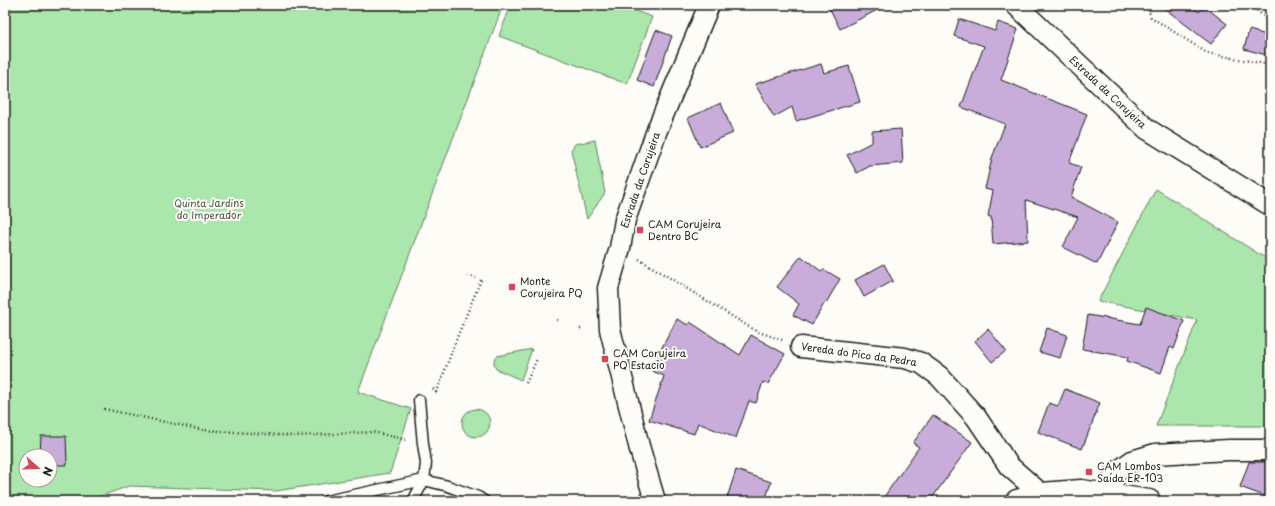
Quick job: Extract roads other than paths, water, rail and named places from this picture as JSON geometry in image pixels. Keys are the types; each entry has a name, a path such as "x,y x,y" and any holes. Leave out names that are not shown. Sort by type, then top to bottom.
{"main road":[{"path":"1016,501 1041,494 1081,491 1150,501"}],"street":[{"name":"Estrada da Corujeira","path":"655,501 639,446 610,329 608,288 620,248 625,220 657,130 709,5"},
{"name":"Estrada da Corujeira","path":"1016,5 1147,129 1270,205"},
{"name":"Vereda do Pico da Pedra","path":"801,347 905,358 921,363 932,369 976,417 1009,466 1041,494"},
{"path":"1111,495 1114,474 1132,461 1155,454 1229,450 1270,450"}],"lane":[{"path":"413,501 424,480 426,463 419,400"},
{"path":"326,501 424,480 448,486 478,497 484,501"}],"place":[{"name":"CAM Corujeira Dentro BC","path":"640,230"},
{"name":"Monte Corujeira PQ","path":"512,287"},
{"name":"CAM Corujeira PQ Estacio","path":"605,359"},
{"name":"CAM Lombos Saída ER-103","path":"1089,472"}],"park label":[{"name":"Quinta Jardins do Imperador","path":"209,208"}]}
